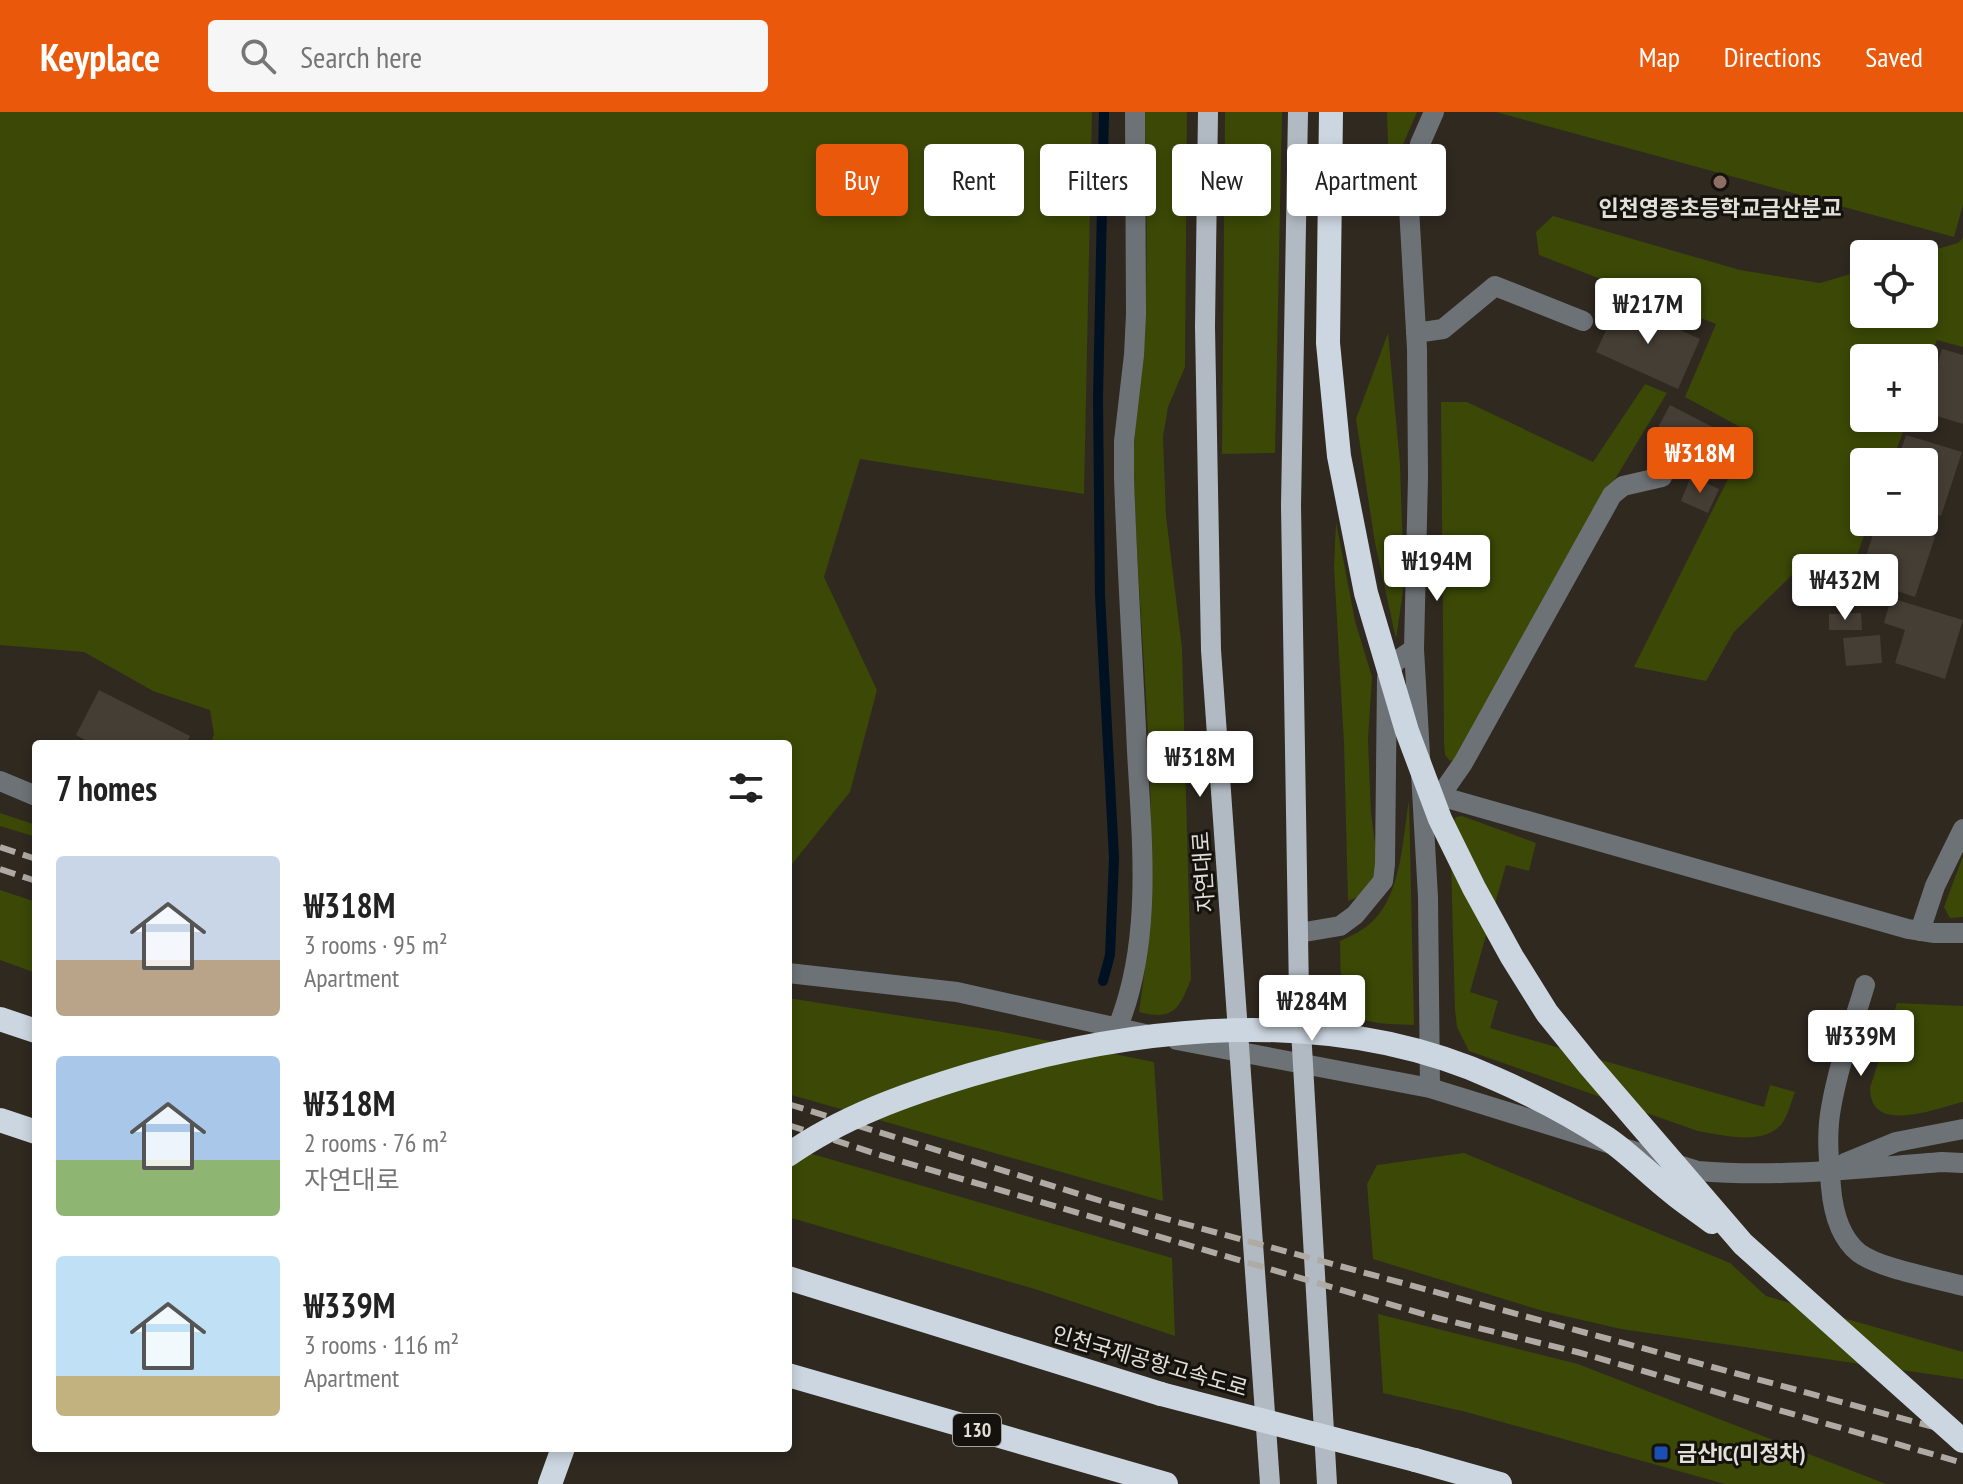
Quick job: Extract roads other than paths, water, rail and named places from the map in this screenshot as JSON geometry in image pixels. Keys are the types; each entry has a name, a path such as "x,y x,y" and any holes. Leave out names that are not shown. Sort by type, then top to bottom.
{"highway":[{"path":"1331,112 1328,343 1339,456 1366,593 1407,731 1440,819 1474,888 1547,1013 1743,1244"},
{"path":"0,1019 32,1030"},
{"path":"792,1153 856,1118 915,1092 997,1067 1088,1046 1176,1034 1251,1029 1330,1033 1416,1049 1494,1078 1553,1106 1610,1140 1674,1194 1743,1244 1963,1441"},
{"path":"0,1120 32,1131"},
{"name":"인천국제공항고속도로","path":"792,1279 1161,1394 1500,1484"},
{"name":"130","path":"792,1376 1166,1484"},
{"path":"550,1484 562,1452"}],"main road":[{"name":"자연대로","path":"1208,112 1205,327 1211,650 1270,1484"},
{"path":"1298,112 1291,506 1299,933 1302,1063 1327,1484"}],"street":[{"path":"1117,1029 1131,990 1142,900 1124,477 1125,427 1135,327 1135,112"},
{"path":"1430,1088 1428,897 1431,793 1414,649 1418,477 1416,333 1409,207 1420,144 1434,112"},
{"path":"1416,333 1443,329 1495,286 1583,321"},
{"path":"1431,793 1463,763 1612,495 1623,486 1662,477"},
{"path":"1299,933 1340,926 1355,915 1383,881 1387,678 1395,662 1414,649"},
{"path":"0,781 32,794"},
{"path":"1431,793 1920,931 1963,933"},
{"path":"1920,931 1935,886 1963,829"},
{"path":"792,973 957,992 1117,1029 1430,1088 1698,1171 1736,1174 1963,1163"},
{"path":"1865,985 1831,1109 1828,1142 1838,1226 1847,1241 1876,1262 1963,1286"},
{"path":"1830,1169 1896,1142 1963,1129"}],"waterway":[{"path":"1103,981 1110,955 1114,858 1100,595 1098,398 1104,112"}],"railway":[{"path":"0,847 32,858"},
{"path":"0,869 32,880"},
{"path":"792,1105 1111,1204 1963,1435"},
{"path":"792,1126 880,1155 1437,1318 1577,1352 1963,1463"}],"place":[{"name":"인천영종초등학교금산분교","path":"1720,182"},
{"name":"금산IC(미정차)","path":"1661,1453"}]}
